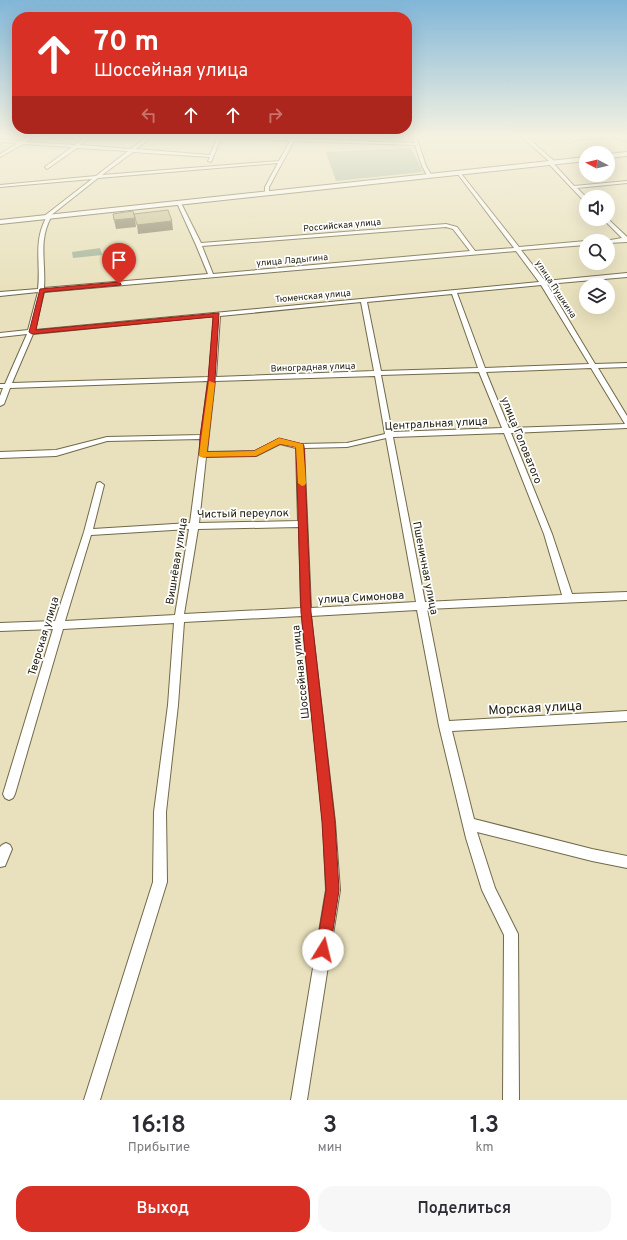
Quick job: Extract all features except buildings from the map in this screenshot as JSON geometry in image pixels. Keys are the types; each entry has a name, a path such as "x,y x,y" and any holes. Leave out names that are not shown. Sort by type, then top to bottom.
{"street":[{"path":"0,404 4,386 32,332 42,291 40,234 47,217 85,187"},
{"path":"267,187 267,193"},
{"path":"0,222 321,187"},
{"name":"улица Пушкина","path":"471,187 543,283 627,422"},
{"path":"573,187 579,193"},
{"path":"179,203 199,244 211,276"},
{"name":"Российская улица","path":"199,244 446,225 455,228 474,253"},
{"path":"612,226 627,240"},
{"path":"615,241 627,240"},
{"name":"улица Ладыгина","path":"0,294 579,244"},
{"name":"Тюменская улица","path":"0,335 627,275"},
{"name":"улица Головатого","path":"454,292 482,370 548,534 568,598"},
{"name":"Пшеничная улица","path":"364,301 420,605 445,726 472,838 489,890 511,934 511,1100"},
{"name":"Вишнёвая улица","path":"92,1100 160,882 160,812 173,705 179,618 194,526 203,455 212,380 216,314"},
{"name":"Виноградная улица","path":"4,386 627,365"},
{"name":"Центральная улица","path":"203,455 256,453 279,441 300,446 347,445 389,435 507,432 627,426"},
{"path":"0,455 56,453 107,439 204,437"},
{"name":"Шоссейная улица","path":"299,1100 333,890 329,822 306,612 300,446"},
{"name":"Тверская улица","path":"9,794 88,532 100,485"},
{"name":"Чистый переулок","path":"88,532 194,526 303,524"},
{"name":"улица Симонова","path":"0,627 420,605 627,596"},
{"name":"Морская улица","path":"445,726 627,716"},
{"path":"468,824 592,855 627,862"},
{"path":"0,861 6,848"}],"green space":[{"path":"100,248 102,255 73,258 72,252"}],"slow traffic":[{"path":"211,383 203,455 256,453 279,441 300,446 302,483"}],"route":[{"path":"119,284 42,291 32,332 216,314 212,380 203,455 256,453 279,441 300,446 306,612 329,822 333,890 323,950"}]}
